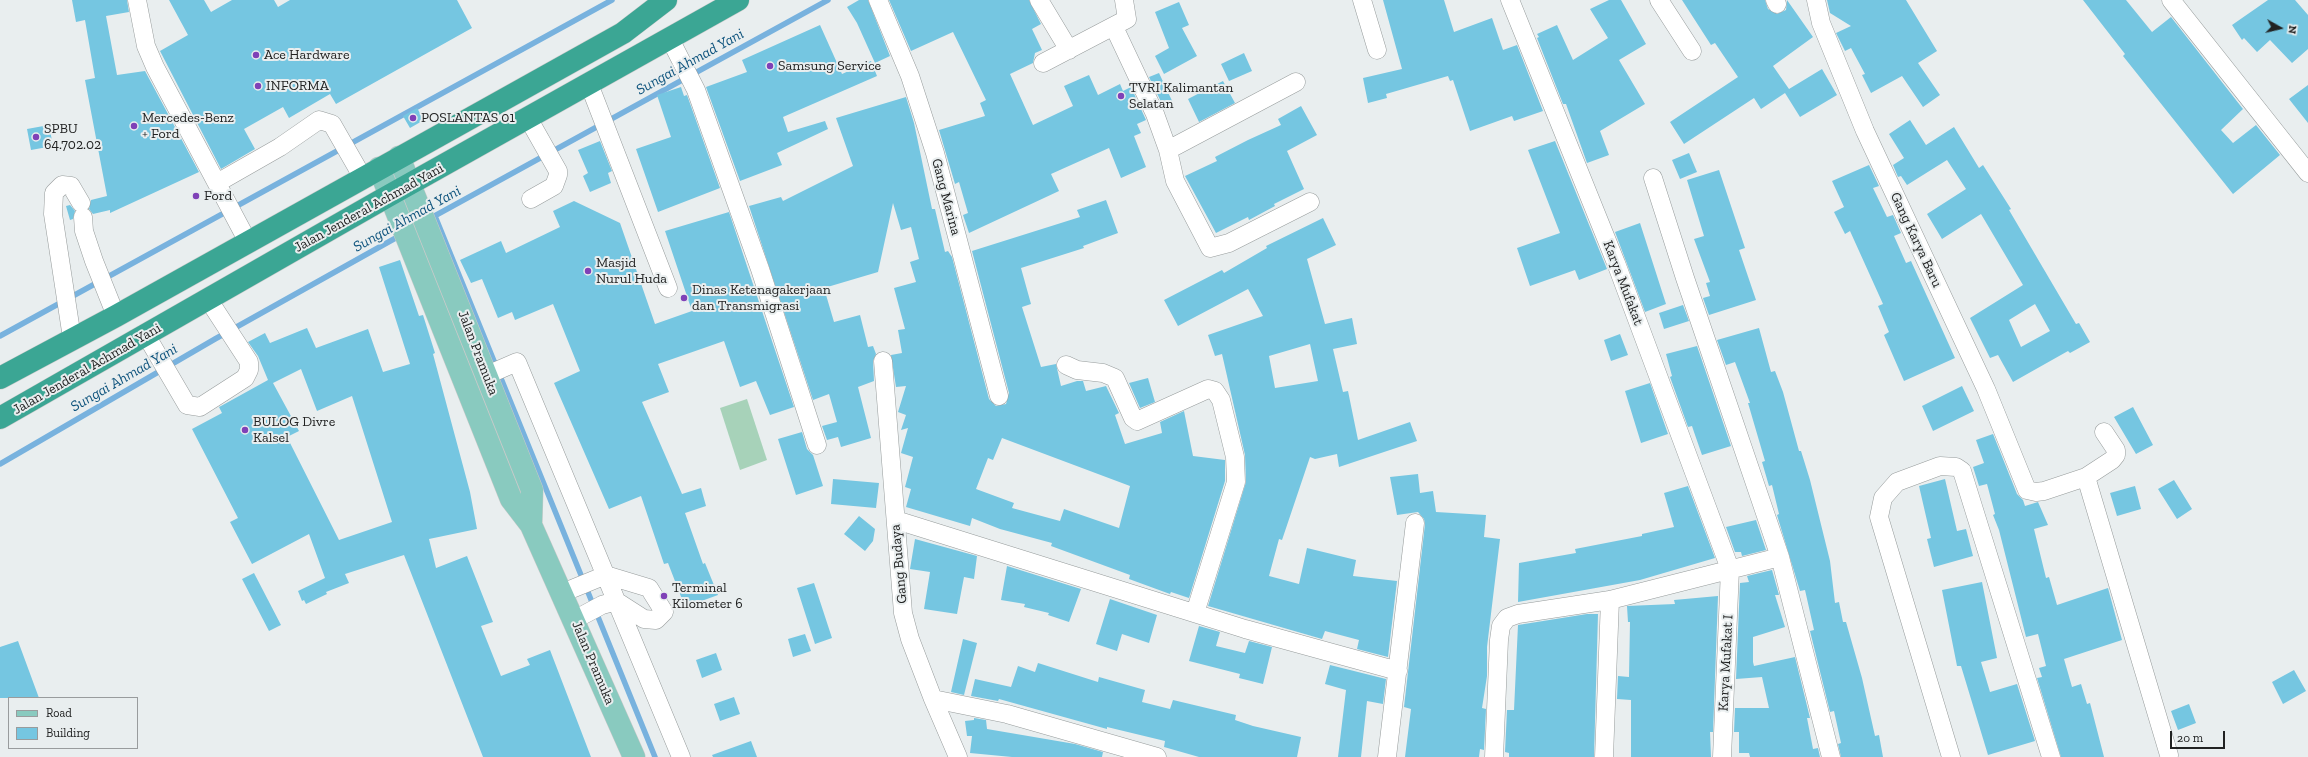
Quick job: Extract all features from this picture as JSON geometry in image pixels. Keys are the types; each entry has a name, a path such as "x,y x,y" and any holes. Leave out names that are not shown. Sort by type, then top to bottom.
{"highway":[{"name":"Jalan Jenderal Achmad Yani","path":"0,378 72,338 116,316 623,33 666,0"},
{"name":"Jalan Jenderal Achmad Yani","path":"0,418 390,195 534,127 592,92 670,39 738,0"}],"main road":[{"name":"Jalan Pramuka","path":"399,157 409,185 410,243 510,499 531,525 585,583 596,609 634,757"},
{"name":"Jalan Pramuka","path":"371,173 390,195 432,235 494,371 532,490 531,525"}],"street":[{"path":"137,0 146,46 237,218 248,242"},
{"path":"1039,0 1070,50"},
{"path":"1043,63 1127,19 1124,0"},
{"path":"1362,0 1377,50"},
{"name":"Karya Mufakat","path":"1510,0 1616,263 1730,569"},
{"path":"1659,0 1692,51"},
{"name":"Gang Karya Baru","path":"1816,0 1821,23 1865,131 1986,389 2027,490 2036,492 2086,477"},
{"path":"2171,0 2308,173"},
{"name":"Gang Marina","path":"878,2 910,76 934,152 999,396"},
{"path":"1114,27 1156,114 1168,150 1175,181 1210,248 1229,243 1310,202"},
{"path":"670,39 696,90 760,269 817,445"},
{"path":"1168,150 1296,82"},
{"path":"592,92 668,288"},
{"path":"219,186 319,120 332,124 351,157 371,173"},
{"path":"531,199 554,186 557,181 558,171 534,127"},
{"path":"1653,178 1685,278 1780,557 1831,757"},
{"path":"72,338 66,307 53,214 54,193 62,185 72,186 82,210 84,231 94,261 116,316"},
{"path":"146,335 187,405 200,407 245,378 249,370 249,362 208,299"},
{"name":"Gang Budaya","path":"883,361 903,613 910,639 933,699 958,757"},
{"path":"494,371 517,362 585,583 596,609 681,757"},
{"path":"1066,365 1077,370 1103,373 1115,378 1133,418 1136,421 1208,389 1215,391 1221,400 1235,457 1236,482 1195,613"},
{"path":"2104,432 2112,443 2116,455 2112,460 2086,477 2170,755"},
{"path":"1951,757 1879,517 1882,498 1897,482 1940,466 1956,467 1962,471 2050,757"},
{"path":"896,520 1195,613 1398,671"},
{"path":"1387,757 1415,523"},
{"path":"1494,757 1499,640 1501,626 1507,618 1518,614 1610,600 1780,557"},
{"name":"Karya Mufakat I","path":"1722,757 1730,569"},
{"path":"585,583 649,588 664,612 656,620 596,609"},
{"path":"1604,757 1610,600"},
{"path":"933,699 1007,714 1157,757"}],"green space":[{"path":"747,399 767,460 740,470 720,408"}],"building":[{"name":"Mercedes-Benz + Ford","path":"72,0 127,0 129,12 106,16 117,75 145,71 199,172 110,213 110,210 93,214 89,209 91,200 107,196 85,80 95,78 85,20 76,22"},
{"path":"169,0 204,0 211,12 232,0 274,0 278,7 290,0 457,0 472,28 336,104 330,94 289,118 283,107 244,129 255,149 221,169 160,51 188,35"},
{"path":"859,0 868,0 890,56 875,63 857,23 847,7"},
{"path":"889,0 1029,0 1041,24 1032,29 1042,50 1035,53 1033,63 1010,74 1033,125 1073,106 1064,86 1089,75 1098,95 1120,84 1123,91 1131,87 1146,120 1137,124 1141,133 1134,136 1146,167 1121,178 1109,148 1051,174 1059,191 969,233 963,215 968,213 959,182 955,184 939,130 985,116 980,103 986,100 953,32 911,51"},
{"path":"1383,0 1444,0 1454,32 1492,18 1503,50 1517,45 1543,111 1514,121 1512,116 1470,131 1453,80 1450,81 1448,76 1386,94 1387,98 1368,103 1363,78 1402,69"},
{"path":"1609,0 1621,0 1646,44 1619,60 1645,104 1600,131 1609,155 1587,163 1566,104 1563,104 1537,38 1539,37 1537,34 1557,25 1573,60 1608,38 1590,9"},
{"path":"1682,0 1765,0 1768,9 1777,14 1786,10 1787,0 1813,37 1773,66 1789,89 1822,69 1837,95 1800,117 1785,93 1761,109 1754,98 1684,144 1670,122 1738,77 1715,43 1711,45"},
{"path":"1827,0 1906,0 1937,51 1918,63 1940,95 1923,107 1902,76 1871,93 1862,75 1865,74 1851,48 1845,51 1836,33 1851,26 1830,13"},
{"path":"2083,0 2126,0 2152,32 2171,17 2243,109 2221,130 2233,143 2256,125 2280,155 2233,194 2123,56 2125,54"},
{"path":"2268,0 2295,0 2308,15 2308,49 2292,63 2270,40 2257,52 2244,38 2242,40 2232,25"},
{"path":"1179,2 1189,25 1182,28 1197,56 1164,74 1155,56 1169,48 1155,12"},
{"path":"820,25 842,74 871,61 877,76 783,117 788,132 825,121 828,129 777,153 782,165 740,181 706,87 747,72 742,60"},
{"path":"1244,53 1252,71 1229,81 1221,64"},
{"path":"1159,73 1174,105 1165,110 1149,77"},
{"path":"1223,81 1235,103 1199,122 1188,99"},
{"path":"2308,85 2308,123 2289,99"},
{"path":"681,87 684,96 687,95 720,188 658,212 636,149 671,137 657,95"},
{"path":"906,97 914,123 932,209 935,209 945,252 948,251 952,257 989,399 996,406 1006,404 1009,393 972,251 1080,217 1077,210 1106,200 1118,233 1083,246 1084,248 1021,268 1031,304 1022,307 1041,367 1056,364 1061,386 1077,381 1083,381 1086,391 1106,386 1119,413 1115,415 1125,444 1162,433 1160,422 1184,411 1193,456 1225,460 1225,481 1189,598 1171,592 1170,594 1129,579 1130,575 1051,546 1052,543 1000,529 972,518 970,526 906,507 911,489 905,487 913,457 901,453 908,428 901,430 906,415 898,412 906,386 896,387 891,355 902,353 898,330 905,329 894,288 916,282 910,262 919,259 911,227 901,230 893,203 878,272 824,288 834,322 860,315 868,347 873,346 876,354 873,361 874,381 858,387 871,438 841,447 838,437 827,440 822,426 837,422 829,394 813,400 749,206 781,197 783,201 853,166 836,118","holes":["1002,438 1130,486 1119,528 1064,509 1060,521 1012,508 1014,503 976,489 988,458 993,460"]},
{"path":"1301,106 1317,135 1287,151 1304,189 1274,204 1275,206 1249,220 1248,217 1216,233 1185,176 1217,161 1215,157 1281,125 1278,119"},
{"name":"POSLANTAS 01","path":"417,108 424,120 410,128 403,116"},
{"path":"1910,120 1926,145 1954,127 1979,168 1983,165 2011,209 2009,210 2076,324 2079,323 2090,342 2070,353 2068,351 2013,382 1998,355 1990,358 1970,318 2023,285 1981,214 1942,239 1927,214 1966,189 1947,160 1907,185 1901,176 1898,177 1893,165 1904,158 1889,134","holes":["2035,304 2050,331 2021,347 2009,320"]},
{"path":"49,125 53,146 31,150 27,129"},
{"path":"600,141 612,171 608,173 611,183 590,192 583,176 588,173 578,150"},
{"path":"1555,141 1607,269 1579,280 1575,270 1530,286 1517,248 1560,233 1528,150"},
{"path":"1689,153 1697,172 1680,179 1672,160"},
{"path":"1869,165 1879,186 1873,188 1887,217 1893,215 1901,233 1894,236 1906,263 1911,261 1955,358 1904,381 1884,335 1889,332 1878,306 1883,304 1850,231 1845,234 1834,212 1844,207 1832,181"},
{"path":"1719,170 1745,248 1739,250 1756,300 1709,315 1703,298 1710,296 1706,283 1710,282 1694,239 1704,236 1687,180"},
{"path":"574,201 620,223 655,324 692,311 665,231 729,212 794,407 770,415 756,381 740,387 724,341 658,364 669,392 642,402 682,494 701,488 706,506 685,513 703,564 705,563 718,595 685,607 668,563 664,564 641,496 609,509 554,383 580,371 553,304 515,320 512,312 498,318 482,279 471,283 460,260 501,241 506,253 560,227 553,211"},
{"path":"70,205 75,211 73,219 70,220 66,206"},
{"path":"1323,218 1336,245 1307,259 1325,324 1352,318 1357,344 1333,349 1343,392 1348,391 1358,440 1410,422 1417,441 1339,467 1337,454 1315,459 1310,457 1282,540 1279,539 1269,576 1299,584 1307,548 1356,560 1353,576 1397,581 1388,657 1357,649 1359,640 1325,631 1322,639 1208,606 1246,482 1245,455 1222,354 1215,356 1208,335 1263,316 1248,289 1178,326 1164,300 1222,270 1224,273 1267,248 1266,246","holes":["1310,344 1318,381 1275,388 1269,356"]},
{"path":"1640,223 1666,304 1645,312 1615,232"},
{"path":"400,260 419,316 423,315 435,353 433,354 470,492 477,529 429,539 436,568 467,556 493,622 481,626 501,676 530,665 527,659 550,650 591,757 483,757 404,555 345,574 349,583 326,592 327,594 306,604 304,600 302,601 298,591 325,578 309,534 252,564 230,522 238,518 192,429 222,413 219,407 268,380 258,356 248,342 265,333 270,343 307,328 316,348 368,329 383,372 410,364 379,267","holes":["301,369 317,411 352,396 392,522 339,540 287,437 299,431 273,383"]},
{"path":"1683,305 1689,321 1664,329 1659,313"},
{"path":"1759,328 1771,372 1775,371 1783,392 1799,451 1801,451 1810,480 1830,561 1835,603 1839,602 1843,622 1846,622 1862,678 1875,736 1879,735 1883,757 1841,757 1838,744 1841,743 1834,711 1830,712 1810,631 1814,630 1805,590 1800,591 1777,515 1779,514 1772,485 1769,486 1762,462 1765,461 1748,403 1750,403 1735,362 1726,365 1717,340"},
{"path":"1620,334 1628,355 1611,361 1604,340"},
{"path":"1697,346 1731,446 1702,455 1692,426 1688,427 1670,377 1672,376 1666,354"},
{"path":"1148,378 1155,402 1140,408 1129,383"},
{"path":"1650,383 1668,434 1641,443 1625,391"},
{"path":"1962,386 1974,411 1933,431 1922,406"},
{"path":"2133,407 2153,445 2136,454 2114,417"},
{"path":"802,432 807,449 813,455 823,486 796,495 778,439"},
{"path":"1993,434 2017,494 2023,500 2025,506 2038,502 2048,525 2034,529 2046,578 2049,577 2057,605 2108,588 2122,640 2064,659 2072,687 2081,684 2087,704 2090,703 2104,757 2061,757 2037,678 2042,677 2039,668 2046,666 2038,634 2026,637 1999,530 1993,515 1995,514 1987,484 1979,486 1973,467 1984,463 1976,440"},
{"path":"1418,474 1420,493 1433,491 1436,512 1486,515 1484,537 1500,539 1487,647 1487,676 1482,708 1486,709 1484,750 1480,749 1479,757 1405,757 1411,709 1404,707 1425,524 1424,519 1418,512 1397,515 1390,477"},
{"path":"833,479 879,483 876,508 831,504"},
{"path":"1945,479 1957,531 1966,529 1973,556 1934,567 1927,539 1931,538 1919,486"},
{"path":"2174,480 2192,509 2177,519 2158,489"},
{"path":"1688,486 1715,558 1640,580 1518,602 1519,563 1576,553 1575,549 1642,536 1642,534 1674,527 1664,493"},
{"path":"2135,486 2141,509 2117,516 2110,493"},
{"path":"859,516 875,529 873,541 865,551 844,534"},
{"path":"1756,520 1766,550 1742,556 1741,552 1735,552 1726,527"},
{"path":"915,539 977,556 974,579 964,577 957,614 924,609 930,572 910,569"},
{"path":"1007,566 1081,589 1069,622 1048,615 1049,613 1024,607 1025,604 1001,600"},
{"path":"1772,570 1779,595 1775,595 1785,627 1753,637 1754,666 1795,657 1810,718 1807,718 1813,749 1818,748 1820,757 1750,757 1749,753 1739,753 1739,732 1734,732 1735,708 1769,708 1762,677 1736,679 1740,583 1749,582 1747,576"},
{"path":"254,573 281,625 269,631 242,579"},
{"path":"1982,582 1997,658 1981,662 1990,692 2017,684 2035,741 1988,755 1961,666 1957,666 1942,590"},
{"path":"814,583 832,638 815,644 797,588"},
{"path":"1718,596 1713,732 1710,732 1711,757 1631,757 1631,700 1617,699 1618,676 1629,677 1630,622 1628,622 1627,606 1675,604 1674,600"},
{"path":"1110,599 1157,615 1149,643 1122,634 1117,651 1096,644"},
{"path":"1587,614 1598,614 1594,757 1509,757 1509,753 1505,752 1507,710 1514,710 1518,625"},
{"path":"1199,626 1220,632 1216,646 1245,653 1249,641 1272,647 1263,684 1239,678 1240,674 1189,661"},
{"path":"805,634 811,651 793,657 788,639"},
{"path":"963,639 977,643 964,695 951,692"},
{"path":"18,641 39,697 0,698 0,647"},
{"path":"716,653 722,670 702,678 696,660"},
{"path":"1038,663 1098,682 1099,677 1145,690 1142,702 1170,709 1173,700 1236,715 1235,720 1253,726 1301,737 1297,757 1199,757 1164,747 1165,741 1107,727 1107,729 999,699 998,701 971,696 975,679 1011,687 1018,666 1035,672"},
{"path":"1330,665 1386,679 1383,704 1367,701 1361,757 1338,757 1346,690 1325,684"},
{"path":"2294,670 2306,691 2283,704 2272,682"},
{"path":"734,697 740,714 720,721 714,704"},
{"path":"2189,704 2196,723 2178,730 2171,711"},
{"path":"974,718 986,720 987,729 1075,744 1103,752 1102,757 1012,757 970,753 972,736 967,736 965,721 974,720"},
{"path":"751,741 757,757 713,757 712,755"}],"waterway":[{"name":"Sungai Ahmad Yani","path":"0,336 612,0"},
{"name":"Sungai Ahmad Yani","path":"429,219 828,0"},
{"path":"435,216 655,757"},
{"name":"Sungai Ahmad Yani","path":"0,464 215,339 401,235"}],"place":[{"name":"Ace Hardware","path":"256,55"},
{"name":"Samsung Service","path":"770,66"},
{"name":"INFORMA","path":"258,86"},
{"name":"TVRI Kalimantan Selatan","path":"1121,96"},
{"name":"POSLANTAS 01","path":"413,118"},
{"name":"Mercedes-Benz + Ford","path":"134,126"},
{"name":"SPBU 64.702.02","path":"36,137"},
{"name":"Ford","path":"196,196"},
{"name":"Masjid Nurul Huda","path":"588,271"},
{"name":"Dinas Ketenagakerjaan dan Transmigrasi","path":"684,298"},
{"name":"BULOG Divre Kalsel","path":"245,430"},
{"name":"Terminal Kilometer 6","path":"664,596"}]}
